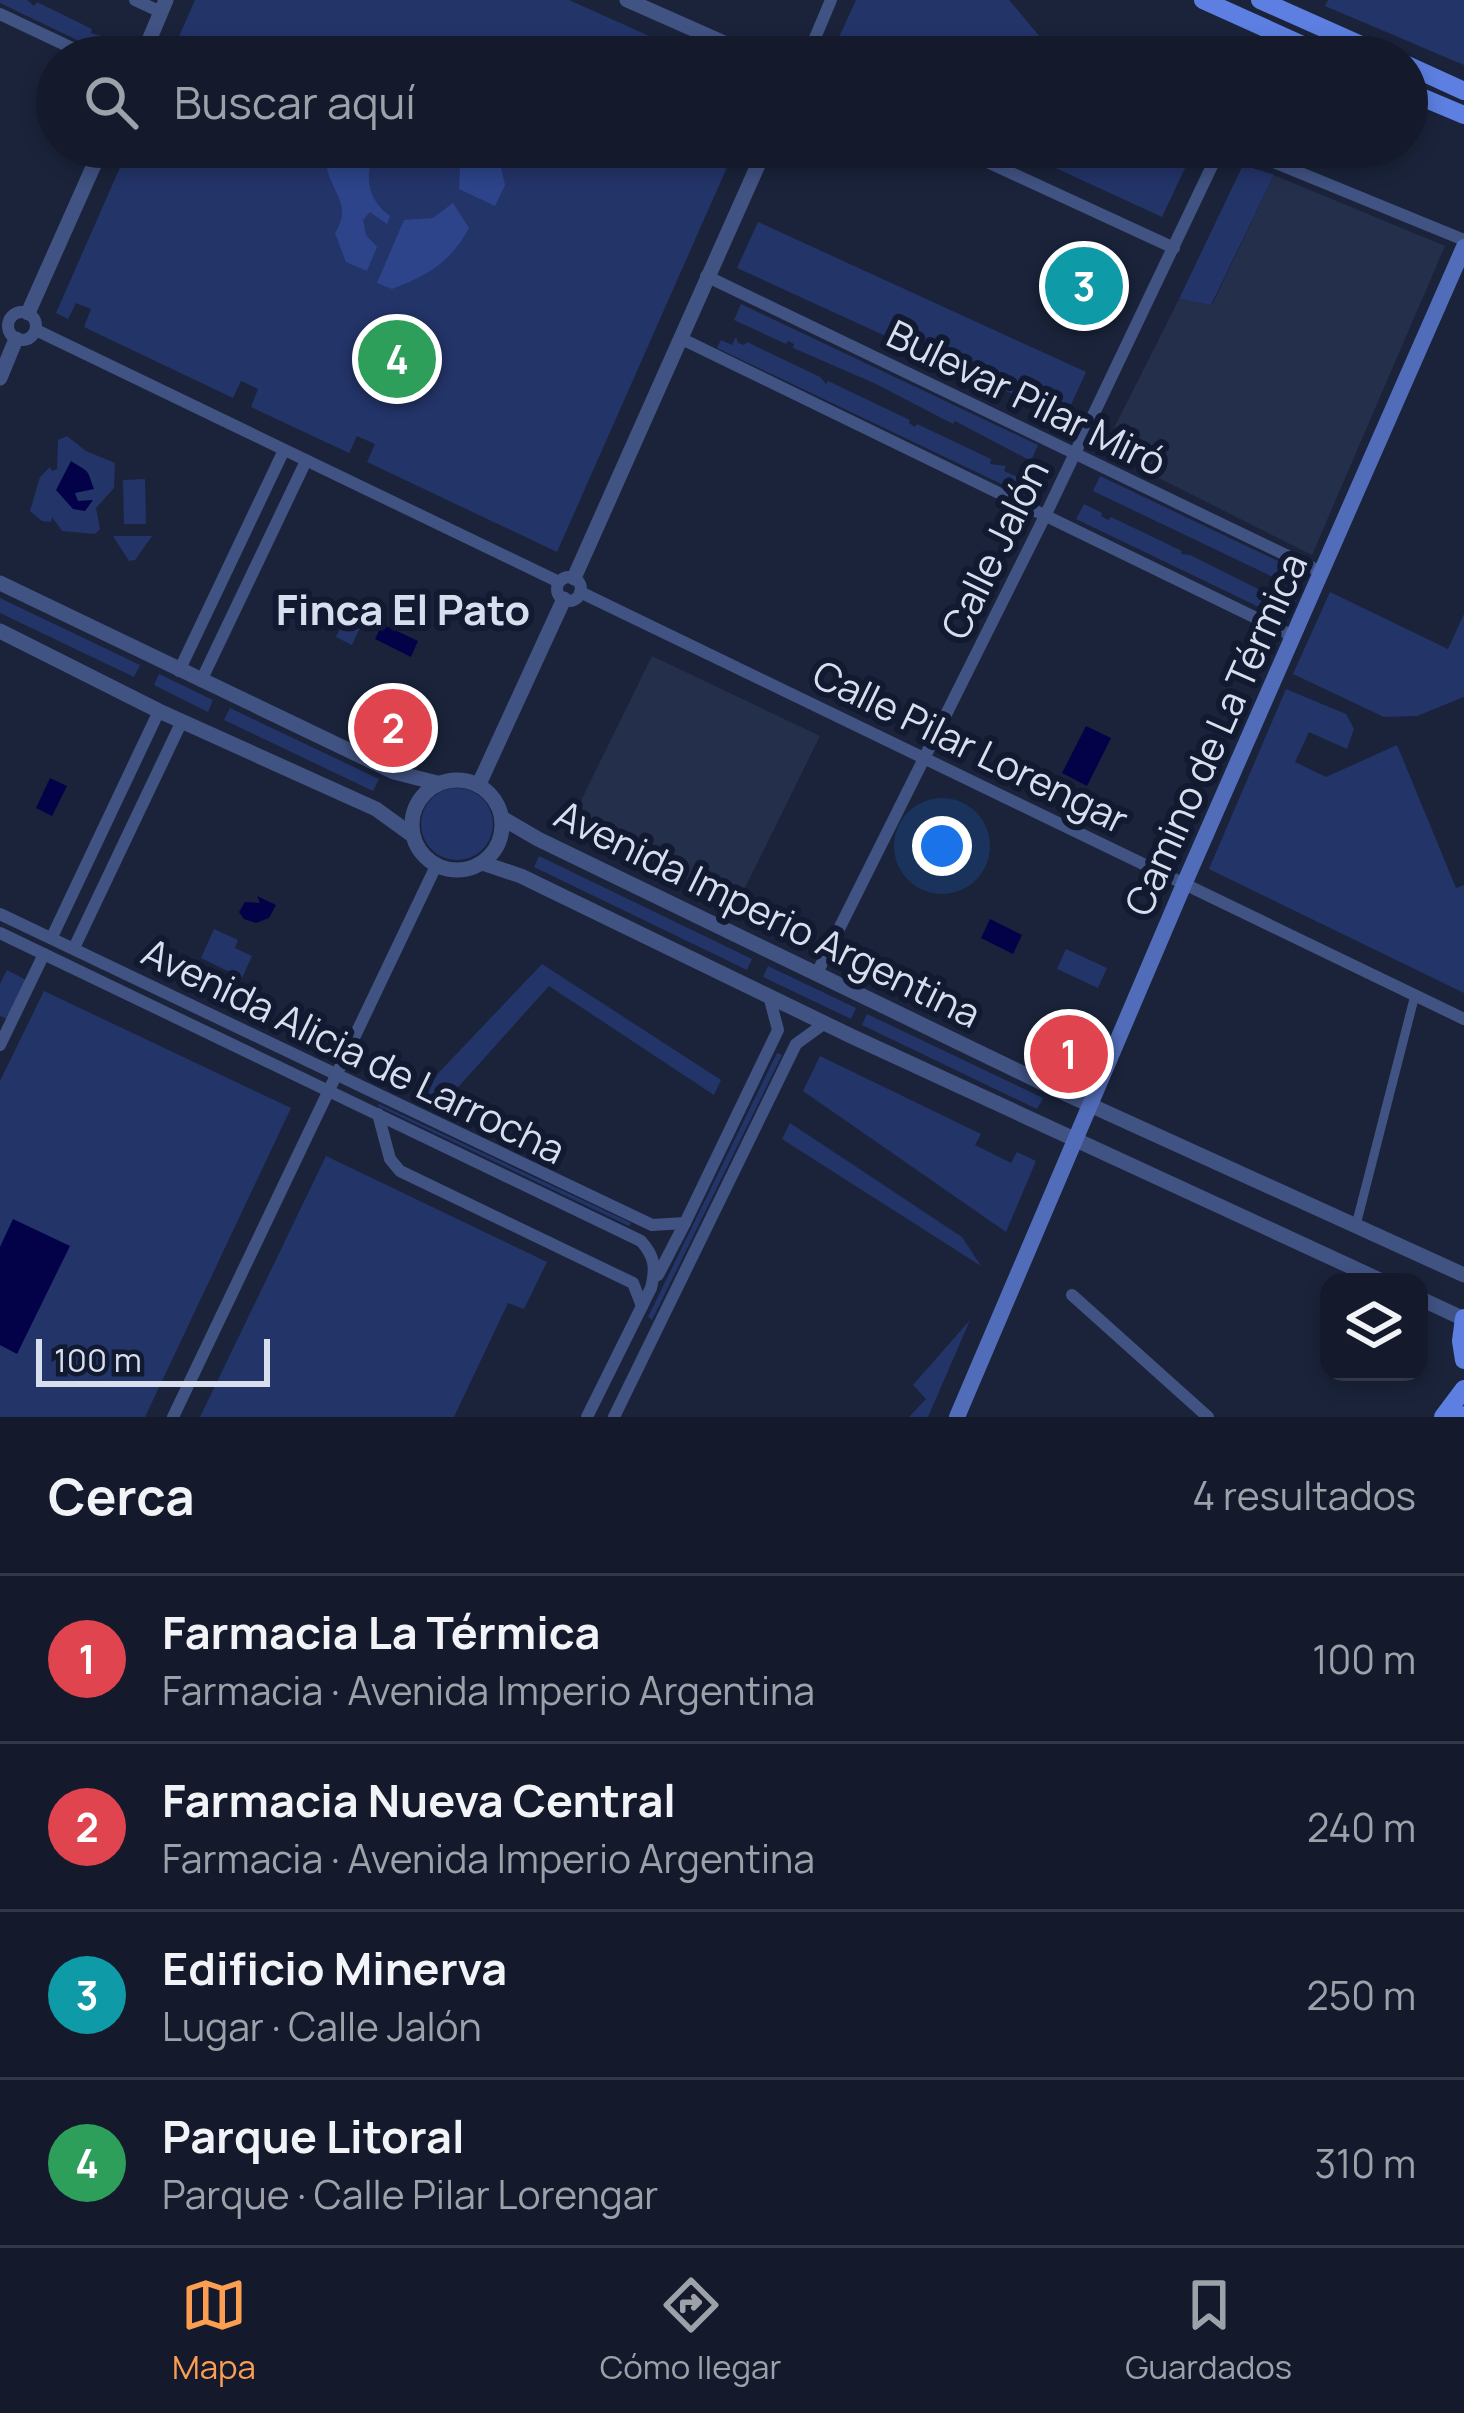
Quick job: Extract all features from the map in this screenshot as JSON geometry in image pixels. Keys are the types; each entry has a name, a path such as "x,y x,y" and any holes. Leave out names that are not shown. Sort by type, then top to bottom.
{"main road":[{"path":"1203,0 1284,36"},
{"path":"1261,0 1290,6 1348,36"},
{"path":"1428,75 1464,91"},
{"path":"1428,100 1464,116"},
{"name":"Camino de La Térmica","path":"957,1417 1464,244"},
{"path":"1464,1318 1464,1360"},
{"path":"1443,1417 1464,1389"}],"street":[{"path":"135,0 163,6 151,36"},
{"path":"626,0 708,36"},
{"path":"816,36 831,0"},
{"path":"0,14 47,36"},
{"path":"1273,36 1275,32"},
{"path":"28,313 93,168"},
{"path":"479,784 756,168"},
{"path":"1001,168 1174,248"},
{"name":"Calle Jalón","path":"816,976 1046,514 1210,168"},
{"path":"1286,168 1464,244"},
{"name":"Bulevar Pilar Miró","path":"706,276 1322,572"},
{"path":"28,313 36,330 26,340 16,339 4,317 28,313"},
{"name":"Calle Pilar Lorengar","path":"36,330 1464,1019"},
{"path":"680,338 1293,635"},
{"path":"0,377 16,339"},
{"path":"179,671 284,450"},
{"path":"201,681 306,461"},
{"path":"0,583 394,772 437,783"},
{"path":"0,631 160,711 376,808 412,835"},
{"path":"52,938 160,711"},
{"path":"74,948 182,721"},
{"path":"458,778 479,784 490,793 502,818 495,851 482,863 452,870 436,866 417,848 412,835 412,814 421,796 437,783 458,778"},
{"name":"Avenida Imperio Argentina","path":"502,818 816,976 1464,1275"},
{"name":"Avenida Imperio Argentina","path":"482,863 521,876 1075,1141 1364,1273"},
{"path":"173,1417 436,866"},
{"name":"Avenida Alicia de Larrocha","path":"0,914 652,1226 685,1222"},
{"name":"Avenida Alicia de Larrocha","path":"0,933 640,1241 652,1253 656,1268 651,1288"},
{"path":"0,1046 44,954"},
{"path":"1356,1225 1414,994"},
{"path":"587,1417 778,1030 769,996"},
{"path":"614,1417 796,1044 826,1023"},
{"name":"Avenida Alicia de Larrocha","path":"378,1114 389,1160 400,1171 632,1283 642,1306"},
{"path":"1072,1295 1208,1417"},
{"path":"1428,1302 1464,1318"}],"shaded area":[{"path":"27,0 34,6 37,2 102,36 69,36 0,3"},
{"path":"195,0 569,0 649,36 179,36"},
{"path":"856,0 1009,0 1039,36 840,36"},
{"path":"1328,0 1464,0 1464,65 1428,50 1428,36 1396,36 1325,6"},
{"path":"120,168 727,168 557,552 367,462 375,444 357,436 349,453 251,407 258,389 241,381 233,398 84,327 91,309 76,303 68,319 56,313"},
{"path":"327,168 370,168 371,192 390,216 387,224 370,212 363,220 366,235 377,247 367,271 346,262 335,233 341,221 340,200"},
{"path":"501,168 505,185 495,206 459,189 460,169"},
{"path":"1056,168 1185,168 1162,217"},
{"path":"1242,168 1274,175 1211,305 1179,299"},
{"path":"1274,175 1445,246 1312,555 1103,450 1179,299 1212,305"},
{"path":"453,203 469,228 454,250 405,284 392,289 377,283 404,220 433,218"},
{"path":"758,222 1086,372 1065,418 737,268"},
{"path":"741,304 1038,445 1031,461 793,348 788,341 734,320"},
{"path":"736,337 738,343 747,342 826,384 910,420 915,427 991,459 990,464 1006,466 1004,471 1022,479 1016,491 717,348 721,340 732,345"},
{"path":"67,436 86,451 115,463 114,488 96,508 100,529 95,534 62,531 52,517 51,522 42,521 30,511 40,477 50,467 57,469 58,440"},
{"path":"71,461 87,472 94,489 75,493 78,501 93,500 85,511 73,509 56,490"},
{"path":"1100,476 1284,564 1277,579 1093,491"},
{"path":"145,479 146,524 124,524 123,480"},
{"path":"1084,504 1108,520 1111,517 1270,595 1263,609 1076,519"},
{"path":"113,536 152,536 135,560 129,561"},
{"path":"1296,570 1303,578 1292,611 1276,615"},
{"path":"1330,592 1448,649 1464,614 1464,697 1417,716 1384,717 1293,674"},
{"path":"0,598 140,665 134,677 0,613"},
{"path":"355,599 370,606 352,645 336,637"},
{"path":"382,624 418,641 411,657 375,639"},
{"path":"652,656 820,736 737,904 570,823"},
{"path":"159,674 213,700 208,712 154,685"},
{"path":"1286,689 1346,714 1354,729 1347,749 1309,732 1295,762 1326,777 1397,745 1456,888 1464,885 1464,993 1209,869"},
{"path":"230,708 379,779 373,791 224,720"},
{"path":"1086,726 1111,738 1087,786 1062,773"},
{"path":"50,778 67,786 52,816 36,808"},
{"path":"457,788 482,799 493,824 482,849 457,860 432,849 421,824 432,799"},
{"path":"539,856 752,959 747,970 534,867"},
{"path":"257,896 276,905 269,918 256,923 239,912 245,902 260,903"},
{"path":"990,919 1022,935 1013,954 981,938"},
{"path":"214,929 238,940 235,948 252,956 242,978 201,958"},
{"path":"1066,949 1107,968 1098,988 1057,969"},
{"path":"542,964 721,1080 714,1095 549,986 452,1094 422,1097 427,1085"},
{"path":"768,966 856,1008 851,1019 763,977"},
{"path":"7,970 26,980 7,1019 0,1016 0,984"},
{"path":"44,991 291,1108 145,1417 0,1417 0,1081"},
{"path":"867,1014 1043,1098 1037,1109 862,1025"},
{"path":"777,1053 782,1055 652,1320 648,1317"},
{"path":"820,1056 981,1134 975,1145 1011,1163 1017,1152 1036,1161 1006,1232 803,1091"},
{"path":"379,1104 631,1223 629,1226"},
{"path":"790,1123 962,1237 981,1266 782,1139"},
{"path":"326,1156 547,1262 524,1309 508,1303 454,1417 200,1417"},
{"path":"13,1219 70,1246 17,1354 0,1345 0,1247"},
{"path":"970,1320 928,1417 909,1417 926,1399 913,1385"}],"place":[{"name":"Edificio Minerva","path":"1084,286"},
{"name":"Parque Litoral","path":"397,359"},
{"name":"Farmacia Nueva Central","path":"393,728"},
{"name":"Farmacia La Térmica","path":"1069,1054"}],"district":[{"name":"Finca El Pato","path":"403,609"}]}
